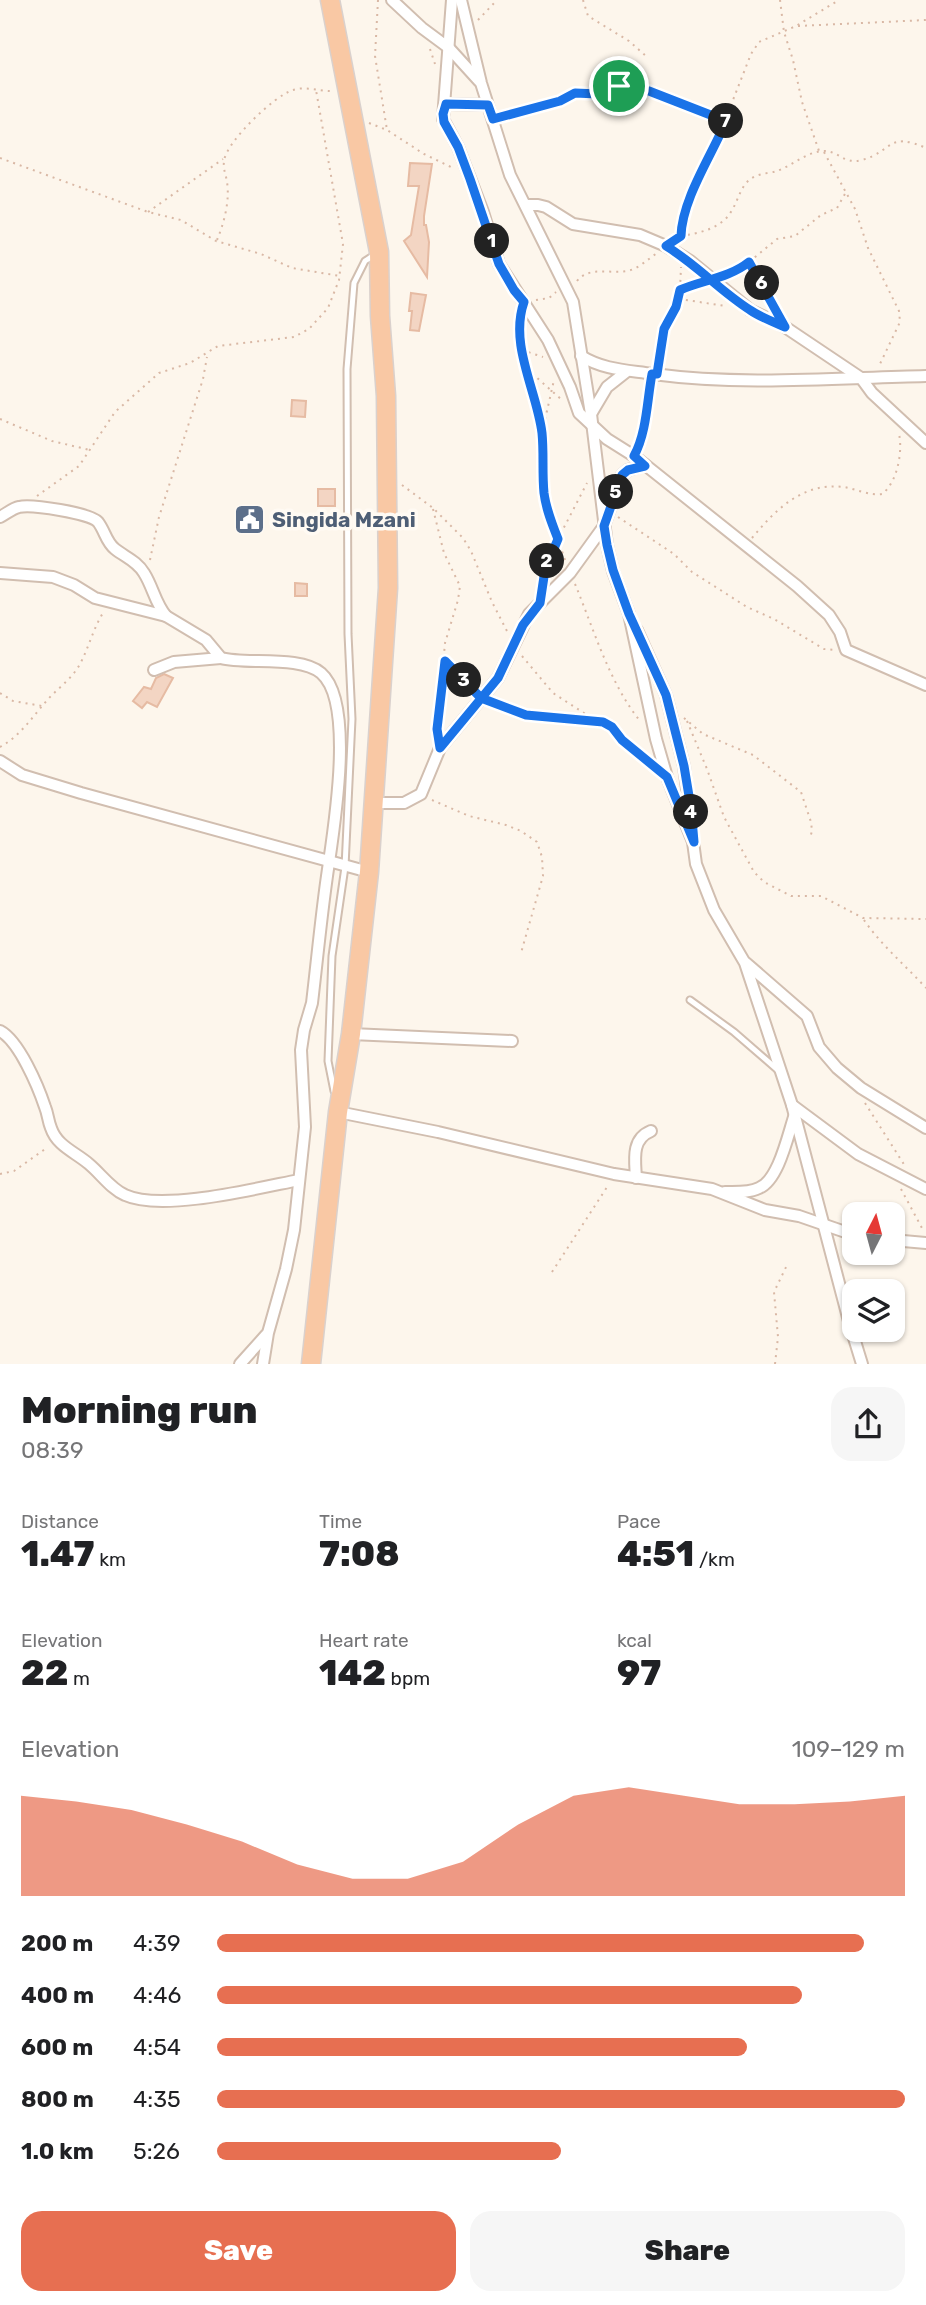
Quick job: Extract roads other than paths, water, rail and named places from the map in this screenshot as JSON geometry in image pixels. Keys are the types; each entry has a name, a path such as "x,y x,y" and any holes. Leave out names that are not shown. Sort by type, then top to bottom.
{"highway":[{"path":"311,1363 338,1112 351,1034 369,872 388,588 386,396 380,316 379,252 330,0"}],"street":[{"path":"393,0 422,28 449,48 481,83"},
{"path":"452,0 444,86 444,122 458,147 499,264 556,359 579,413 592,419 607,439 634,456 797,586 829,615 840,632 846,650 926,685"},
{"path":"461,0 470,28 481,83 510,175 573,302 592,419 604,526 613,570 629,614 666,695 686,778 696,864 713,910 745,962 794,1109 822,1222 862,1363"},
{"path":"446,104 488,105"},
{"path":"526,205 546,207 573,224 640,235 666,246 750,310 785,327 861,379 926,443"},
{"path":"581,356 603,367 626,372 692,379 861,379 926,376"},
{"path":"592,419 607,387 626,372"},
{"path":"375,803 404,803 421,794 440,748 498,678 529,614 570,573 604,526 622,475 628,470 645,466"},
{"path":"0,517 20,506 71,511 90,516 97,521 108,541 137,563 146,575 156,601 166,616"},
{"path":"0,573 53,577 74,585 95,598 166,616 206,640 221,658"},
{"path":"629,614 656,739 667,777 694,842"},
{"path":"154,670 174,662 221,658 308,667 323,674 331,687 337,710 339,762 329,862 312,1003 301,1050 305,1127 294,1230 263,1363"},
{"path":"0,761 22,775 369,872"},
{"path":"745,962 803,1011 819,1047 837,1068 862,1088 926,1128"},
{"path":"0,1031 11,1038 18,1049 41,1096 57,1140 126,1196 155,1200 211,1196 299,1180"},
{"path":"351,1034 512,1041"},
{"path":"338,1112 438,1132 614,1174 722,1192 754,1190 766,1184 774,1174 794,1109"},
{"path":"794,1109 858,1154 921,1186"},
{"path":"636,1178 637,1144 643,1134 651,1131"},
{"path":"722,1192 765,1210 822,1222 842,1230"},
{"path":"905,1241 926,1243"},
{"path":"240,1363 268,1333"}],"lane":[{"path":"338,1112 328,1061 332,956 345,867 352,719 348,629 347,369 354,283 365,261 379,252"},
{"path":"690,1000 734,1032 781,1073"}],"place":[{"name":"Singida Mzani","path":"249,520"}]}
